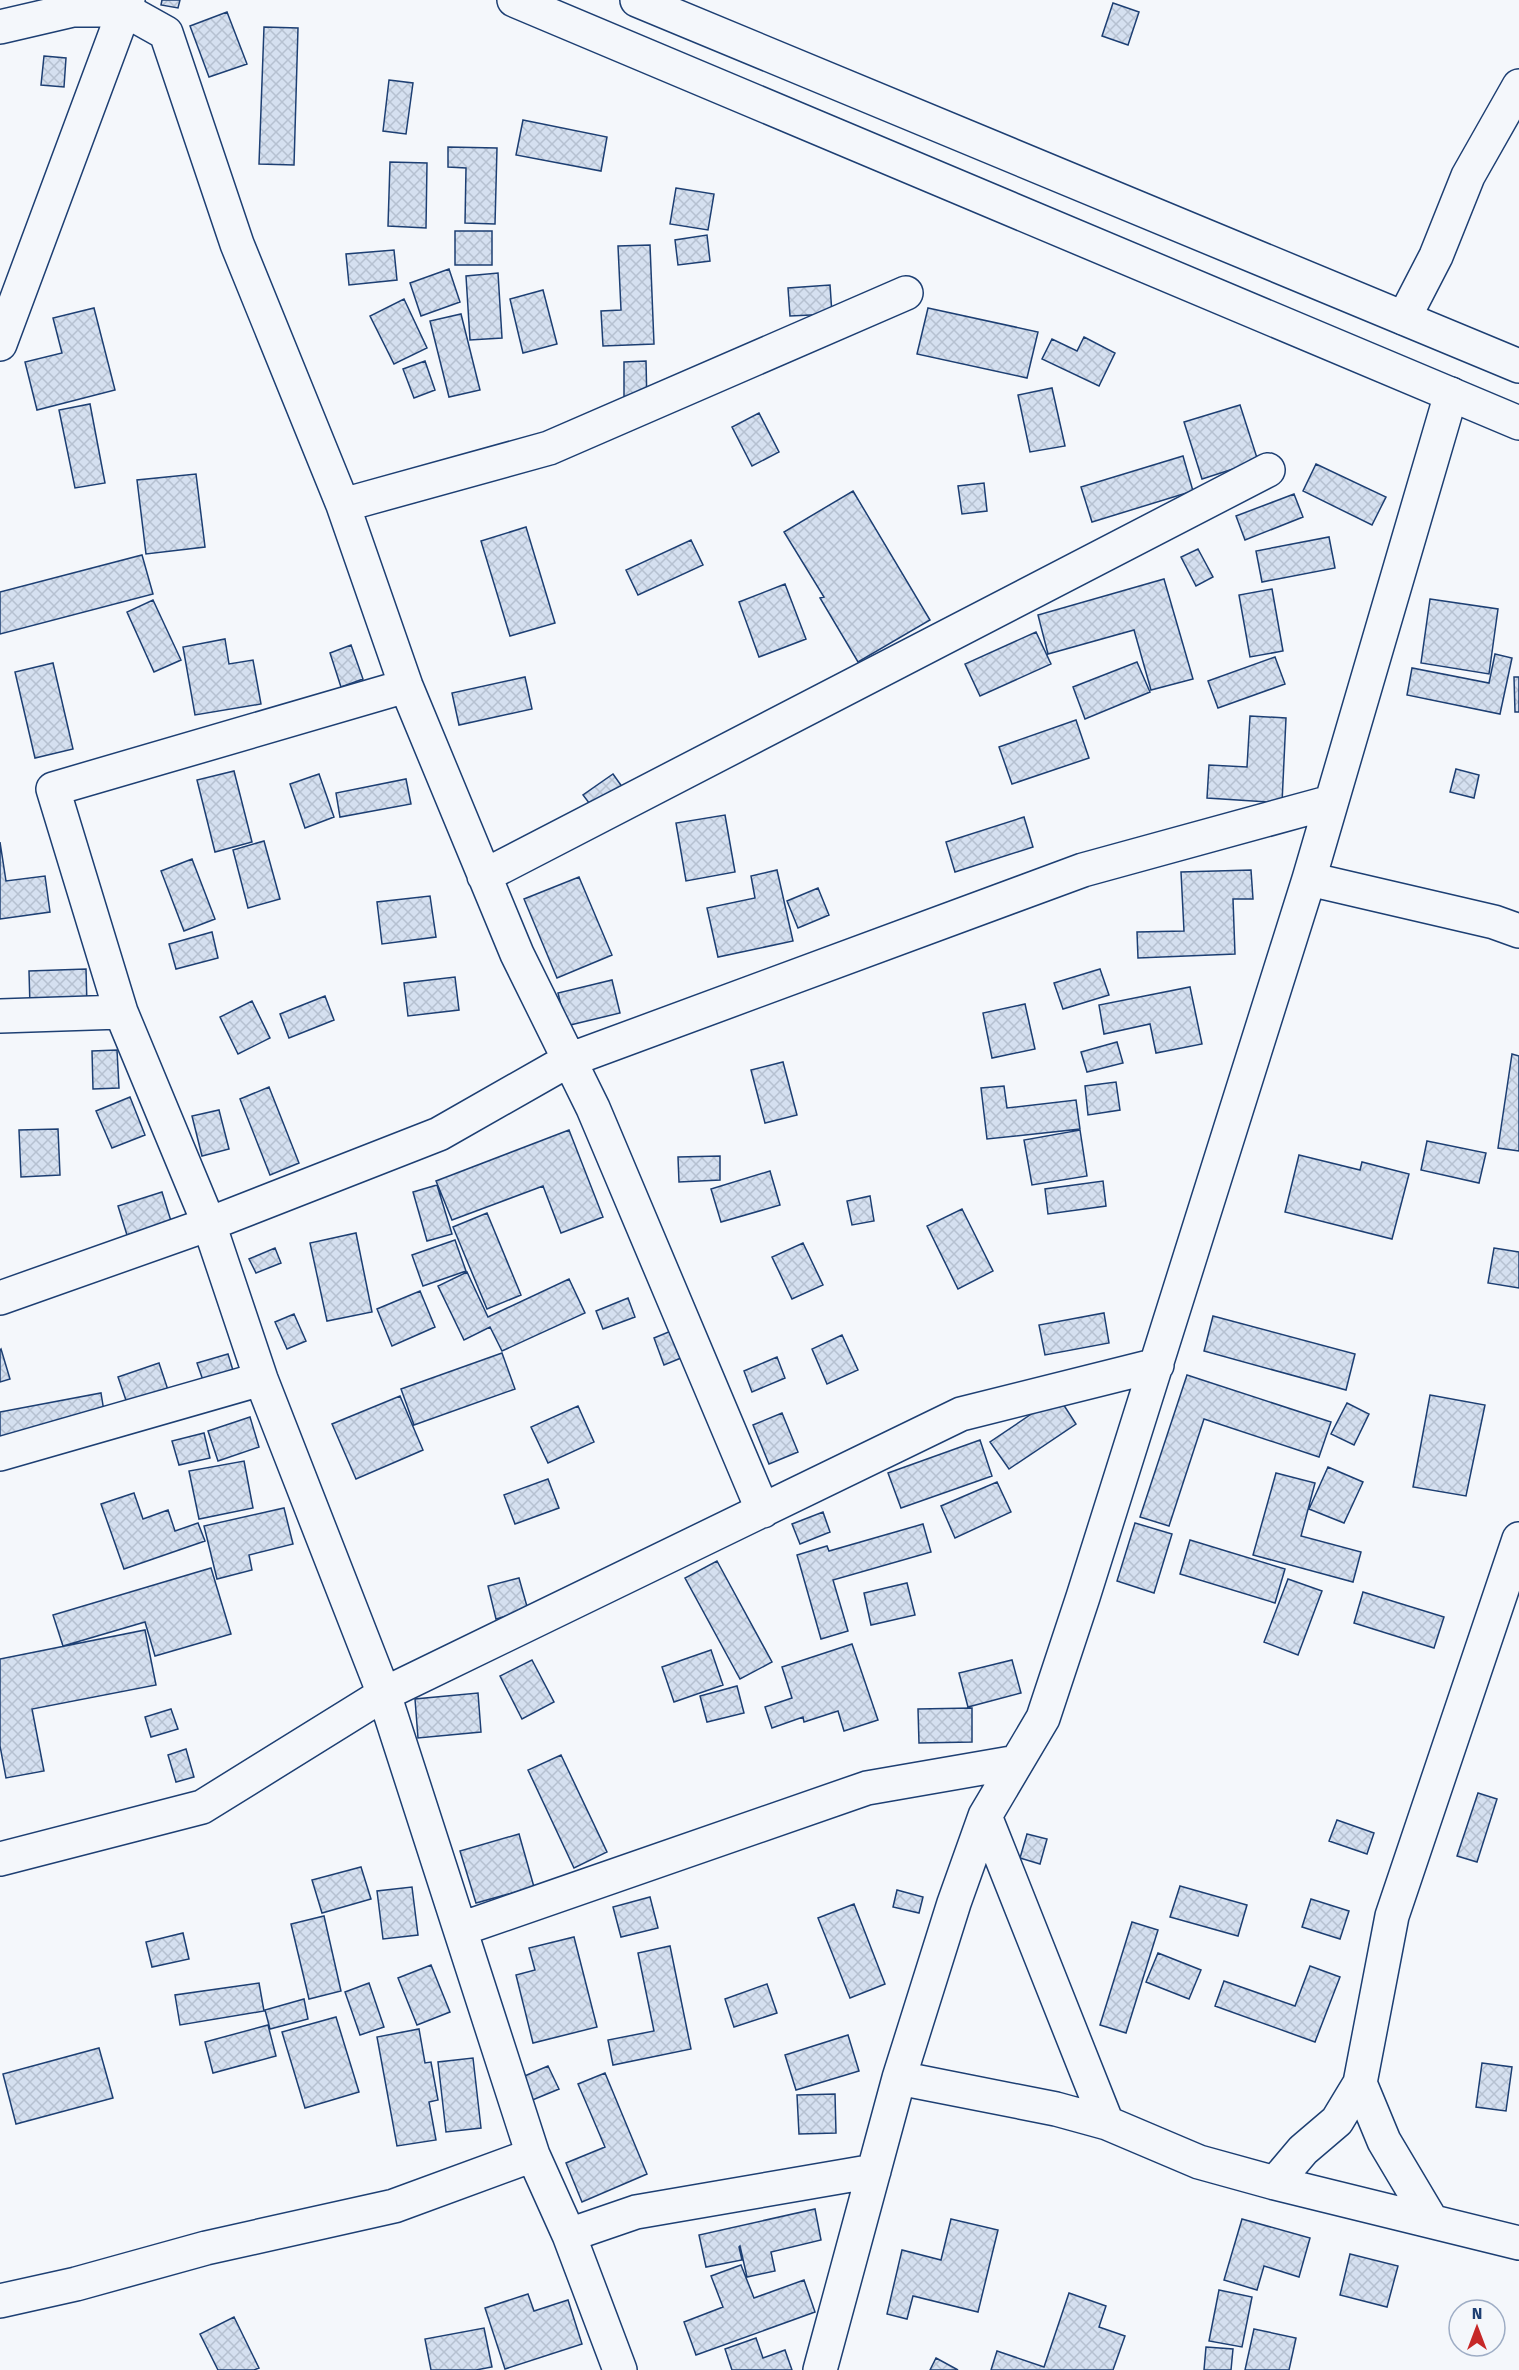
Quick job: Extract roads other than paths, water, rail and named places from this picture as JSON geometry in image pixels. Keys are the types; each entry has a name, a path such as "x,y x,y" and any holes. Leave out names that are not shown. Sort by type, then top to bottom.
{"street":[{"path":"514,0 1519,423"},
{"path":"648,2 1519,366"},
{"path":"0,344 127,5"},
{"path":"0,27 73,10 127,5 166,33 237,244 343,505 406,686 517,954 593,1108 763,1510"},
{"path":"1404,318 1436,256 1468,176 1519,86"},
{"path":"343,505 549,448 906,293"},
{"path":"820,2370 899,2078 954,1903 985,1816 1043,1718 1157,1365 1309,879 1451,394"},
{"path":"484,876 1268,470"},
{"path":"406,686 54,789 121,1012 209,1224 261,1379 384,1694 532,2156 569,2235 620,2370"},
{"path":"0,1298 209,1224 439,1134 569,1060 1083,870 1331,802"},
{"path":"1309,879 1511,922"},
{"path":"0,1016 121,1012"},
{"path":"0,1859 202,1807 384,1694 961,1414 1157,1365"},
{"path":"0,1454 261,1379"},
{"path":"1275,2183 1303,2150 1337,2121 1360,2083 1392,1916 1519,1539"},
{"path":"461,1929 867,1788 1017,1762"},
{"path":"985,1816 1107,2123"},
{"path":"899,2078 1056,2109 1107,2123 1199,2162 1519,2243"},
{"path":"1360,2083 1384,2141 1431,2220"},
{"path":"0,2301 76,2284 206,2248 394,2206 532,2156"},
{"path":"569,2235 636,2212 874,2171"}]}
